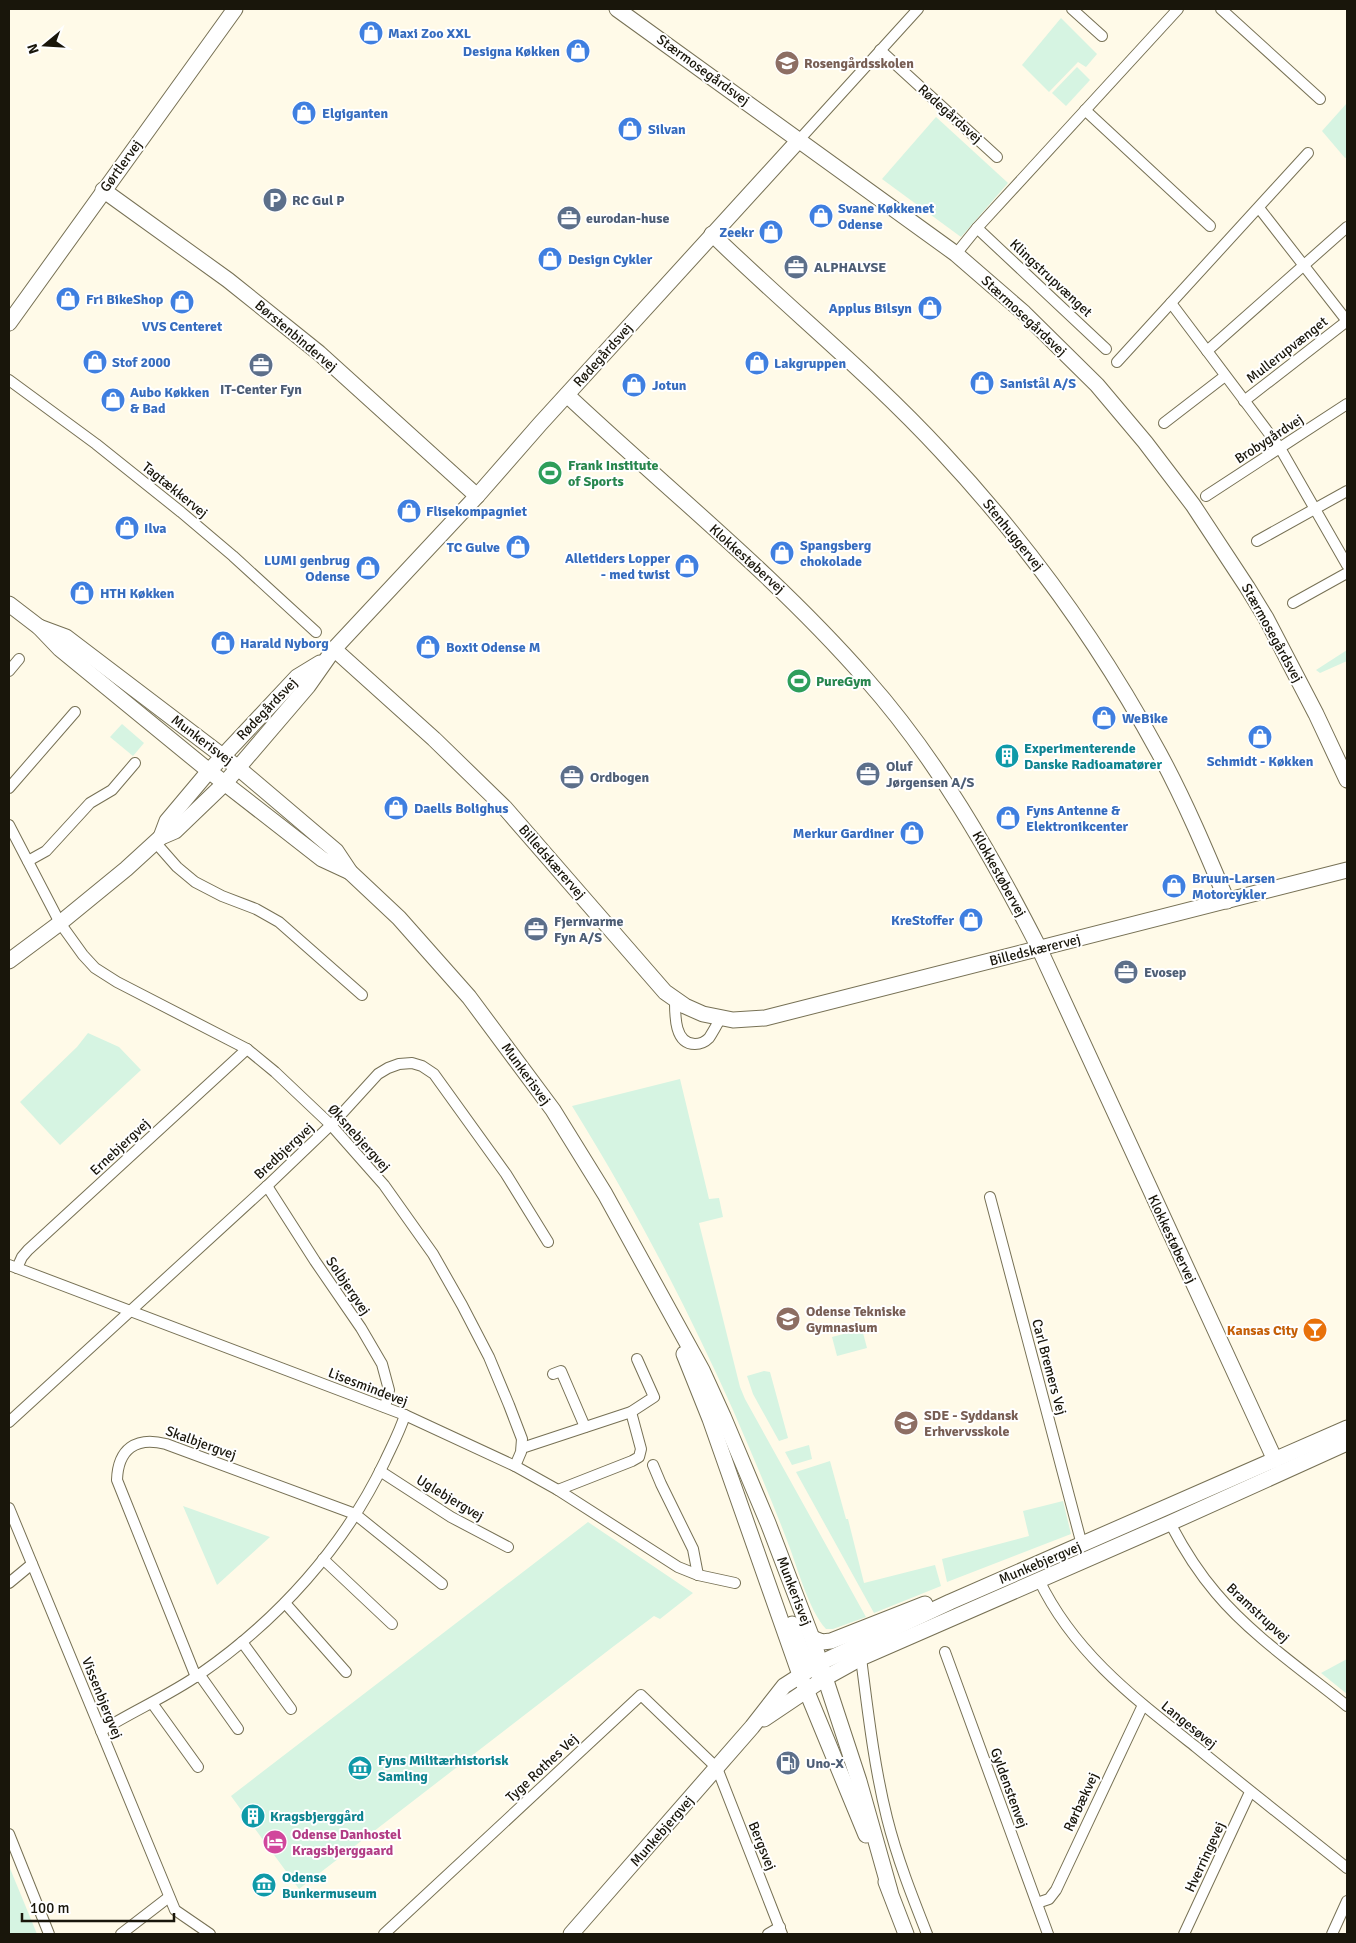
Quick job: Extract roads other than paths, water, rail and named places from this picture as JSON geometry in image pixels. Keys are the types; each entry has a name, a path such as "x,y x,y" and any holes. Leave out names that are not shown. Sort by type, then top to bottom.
{"street":[{"name":"Gørtlervej","path":"9,323 235,9"},
{"name":"Stærmosegårdsvej","path":"617,9 956,254 1024,313 1097,385 1145,442 1193,505 1266,618 1316,714 1347,780"},
{"name":"Rødegårdsvej","path":"9,961 126,870 161,838 167,821 224,769 308,686 330,654 477,496 712,234 918,9"},
{"path":"1072,9 1102,36"},
{"path":"956,254 977,228 1178,9"},
{"path":"1221,9 1320,99"},
{"name":"Rødegårdsvej","path":"880,50 997,157"},
{"path":"1085,110 1210,226"},
{"path":"1117,362 1308,153"},
{"name":"Børstenbindervej","path":"103,190 228,280 319,354 477,496"},
{"path":"1259,208 1347,321"},
{"path":"1207,351 1347,227"},
{"name":"Klingstrupvænget","path":"977,228 1106,349"},
{"name":"Stenhuggervej","path":"712,234 902,411 942,451 979,492 1034,560 1093,644 1151,739 1195,826 1228,901"},
{"name":"Mullerupvænget","path":"1171,304 1280,448 1347,565"},
{"name":"Mullerupvænget","path":"1244,401 1347,321"},
{"name":"Mullerupvænget","path":"1164,423 1226,376"},
{"name":"Tagtækkervej","path":"9,380 96,444 181,512 239,561 316,632"},
{"name":"Klokkestøbervej","path":"568,395 781,590 866,679 921,749 961,808 1010,892 1039,948 1275,1460"},
{"name":"Brobygårdvej","path":"1206,496 1347,404"},
{"path":"1257,541 1347,492"},
{"path":"1293,603 1347,573"},
{"name":"Munkerisvej","path":"9,604 39,627 60,649 110,690 315,832 336,851 350,872 400,918 468,997 553,1110 605,1194 702,1370 723,1416 768,1523 812,1638 813,1676 906,1934"},
{"name":"Munkerisvej","path":"39,627 66,637 224,769 322,859 350,872"},
{"name":"Rødegårdsvej","path":"224,769 297,677 330,654"},
{"name":"Billedskærervej","path":"330,654 434,739 505,808 655,982 675,999 696,1011 721,1018 751,1020 765,1018 1347,870"},
{"path":"9,671 19,659"},
{"path":"9,788 75,712"},
{"path":"28,861 46,851 90,803 112,790 135,763"},
{"name":"Øksnebjergvej","path":"9,825 60,923 95,968 117,982 246,1050 275,1072 331,1125 367,1164 408,1216 447,1277 480,1338 499,1381 520,1432 522,1448"},
{"path":"161,838 177,867 196,882 222,896 256,909 284,925 362,995"},
{"path":"675,999 676,1024 679,1033 688,1043 703,1042 709,1038 721,1018"},
{"name":"Ernebjergvej","path":"13,1267 28,1250 246,1050"},
{"name":"Bredbjergvej","path":"9,1422 267,1186 331,1125 378,1074 399,1064 412,1063 422,1066 434,1074 506,1174 548,1242"},
{"name":"Solbjergvej","path":"267,1186 361,1328 382,1364 389,1390 385,1407"},
{"name":"Carl Bremers Vej","path":"990,1196 1082,1545"},
{"name":"Lisesmindevej","path":"13,1267 405,1415 514,1466 558,1490 678,1567 698,1575 735,1584"},
{"name":"Munkerisvej","path":"665,1304 710,1420 745,1524 762,1546 806,1660 859,1782 890,1891"},
{"path":"514,1466 522,1448 631,1412 654,1397 637,1359"},
{"path":"553,1374 561,1371 585,1428"},
{"path":"558,1490 639,1457 641,1449 631,1412"},
{"path":"101,1731 197,1675 242,1642 285,1603 323,1559 355,1514 380,1471 405,1415"},
{"name":"Munkebjergvej","path":"571,1934 752,1727 813,1676 950,1602 1347,1428"},
{"name":"Skalbjergvej","path":"197,1675 116,1480 117,1467 122,1456 130,1447 142,1442 154,1441 166,1444 355,1514"},
{"name":"Munkebjergvej","path":"813,1676 861,1658 1170,1523 1347,1443"},
{"path":"653,1465 694,1548 698,1575"},
{"name":"Uglebjergvej","path":"380,1471 451,1517 508,1547"},
{"name":"Vissenbjergvej","path":"9,1508 175,1910 210,1934"},
{"path":"355,1514 442,1584"},
{"name":"Bramstrupvej","path":"1170,1523 1201,1575 1218,1595 1244,1621 1347,1706"},
{"path":"323,1559 392,1624"},
{"path":"9,1583 32,1564"},
{"name":"Langesøvej","path":"1039,1580 1057,1612 1075,1638 1099,1665 1143,1705 1347,1868"},
{"path":"812,1638 822,1642 831,1641 933,1601 950,1602"},
{"path":"285,1603 346,1672"},
{"path":"242,1642 291,1708"},
{"name":"Gyldenstenvej","path":"945,1652 1048,1934"},
{"path":"861,1658 875,1759 887,1819 905,1876 927,1934"},
{"path":"197,1675 238,1729"},
{"name":"Tyge Rothes Vej","path":"384,1934 641,1694 717,1768"},
{"path":"152,1702 198,1767"},
{"name":"Rørbækvej","path":"1037,1903 1048,1899 1056,1890 1143,1705"},
{"name":"Bergsvej","path":"717,1768 781,1931"},
{"name":"Hverringevej","path":"1184,1934 1250,1792"},
{"path":"9,1834 49,1934"},
{"path":"121,1934 169,1897"},
{"path":"1332,1934 1347,1901"},
{"path":"768,1934 781,1931"}],"place":[{"name":"Maxi Zoo XXL","path":"371,33"},
{"name":"Designa Køkken","path":"578,51"},
{"name":"Rosengårdsskolen","path":"787,63"},
{"name":"Elgiganten","path":"304,113"},
{"name":"Silvan","path":"630,129"},
{"name":"RC Gul P","path":"275,200"},
{"name":"Svane Køkkenet Odense","path":"821,216"},
{"name":"eurodan-huse","path":"569,218"},
{"name":"Zeekr","path":"771,232"},
{"name":"Design Cykler","path":"550,259"},
{"name":"ALPHALYSE","path":"796,267"},
{"name":"Fri BikeShop","path":"68,299"},
{"name":"VVS Centeret","path":"182,302"},
{"name":"Applus Bilsyn","path":"930,308"},
{"name":"Stof 2000","path":"95,362"},
{"name":"Lakgruppen","path":"757,363"},
{"name":"IT-Center Fyn","path":"261,365"},
{"name":"Sanistål A/S","path":"982,383"},
{"name":"Jotun","path":"634,385"},
{"name":"Aubo Køkken & Bad","path":"113,400"},
{"name":"Frank Institute of Sports","path":"550,473"},
{"name":"Flisekompagniet","path":"409,511"},
{"name":"Ilva","path":"127,528"},
{"name":"TC Gulve","path":"518,547"},
{"name":"Spangsberg chokolade","path":"782,553"},
{"name":"Alletiders Lopper - med twist","path":"687,566"},
{"name":"LUMI genbrug Odense","path":"368,568"},
{"name":"HTH Køkken","path":"82,593"},
{"name":"Harald Nyborg","path":"223,643"},
{"name":"Boxit Odense M","path":"428,647"},
{"name":"PureGym","path":"799,681"},
{"name":"WeBike","path":"1104,718"},
{"name":"Schmidt - Køkken","path":"1260,737"},
{"name":"Experimenterende Danske Radioamatører","path":"1007,756"},
{"name":"Oluf Jørgensen A/S","path":"868,774"},
{"name":"Ordbogen","path":"572,777"},
{"name":"Daells Bolighus","path":"396,808"},
{"name":"Fyns Antenne & Elektronikcenter","path":"1008,818"},
{"name":"Merkur Gardiner","path":"912,833"},
{"name":"Bruun-Larsen Motorcykler","path":"1174,886"},
{"name":"KreStoffer","path":"971,920"},
{"name":"Fjernvarme Fyn A/S","path":"536,929"},
{"name":"Evosep","path":"1126,972"},
{"name":"Odense Tekniske Gymnasium","path":"788,1319"},
{"name":"Kansas City","path":"1315,1330"},
{"name":"SDE - Syddansk Erhvervsskole","path":"906,1423"},
{"name":"Uno-X","path":"788,1763"},
{"name":"Fyns Militærhistorisk Samling","path":"360,1768"},
{"name":"Kragsbjerggård","path":"253,1816"},
{"name":"Odense Danhostel Kragsbjerggaard","path":"275,1842"},
{"name":"Odense Bunkermuseum","path":"264,1885"}]}
